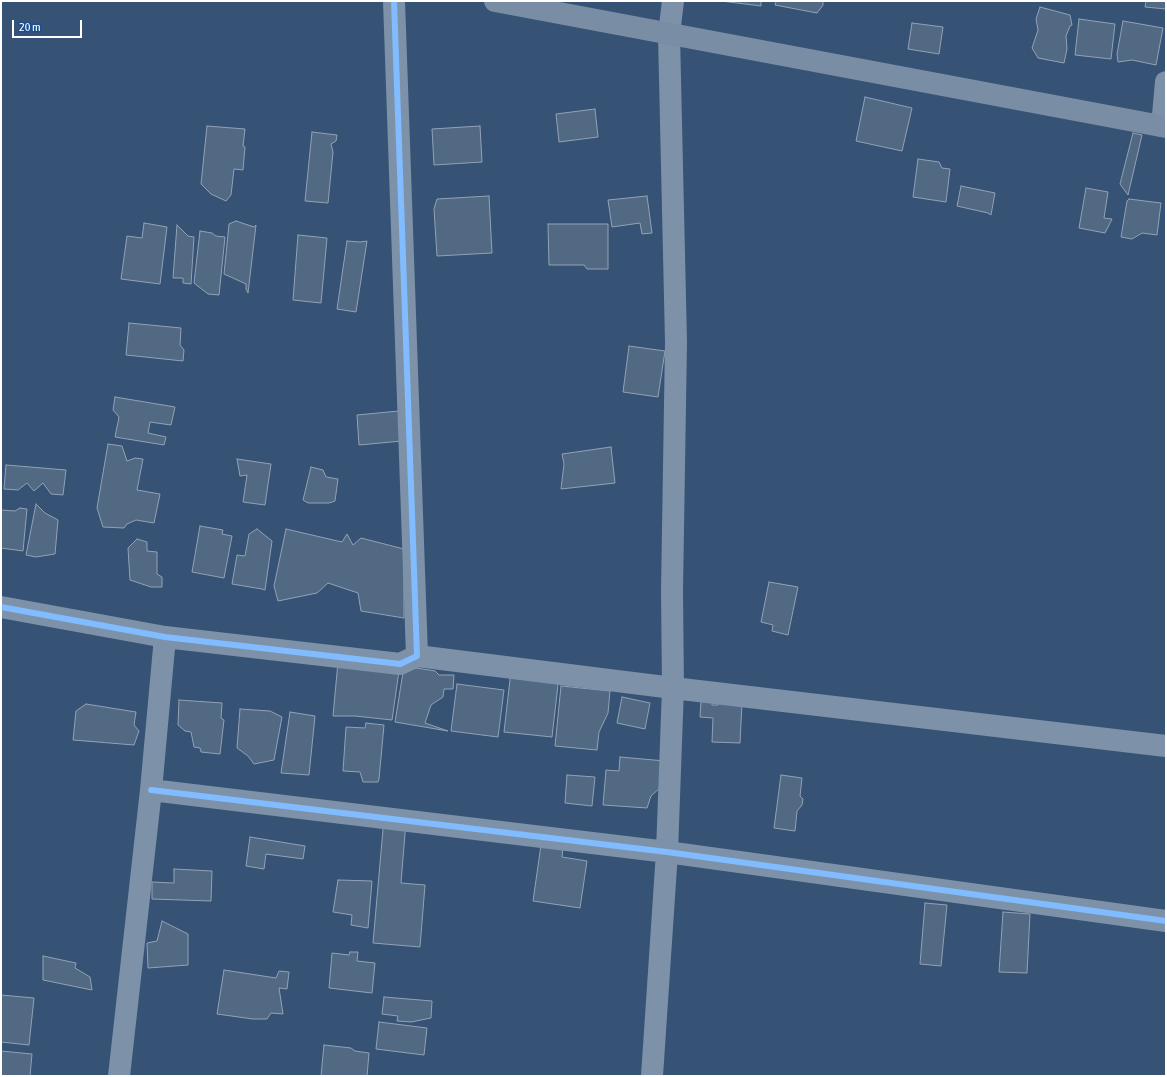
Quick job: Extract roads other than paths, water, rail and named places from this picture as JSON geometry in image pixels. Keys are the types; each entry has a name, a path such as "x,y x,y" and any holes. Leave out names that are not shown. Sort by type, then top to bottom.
{"street":[{"path":"394,1 417,656"},
{"path":"495,1 1164,126 1166,82"},
{"path":"652,1076 667,852 673,688 672,591 676,342 669,34 673,1"},
{"path":"1,607 165,636 400,664 417,656 673,688 1166,746"},
{"path":"119,1076 151,790 165,636"},
{"path":"151,790 667,852 1166,921"}]}
